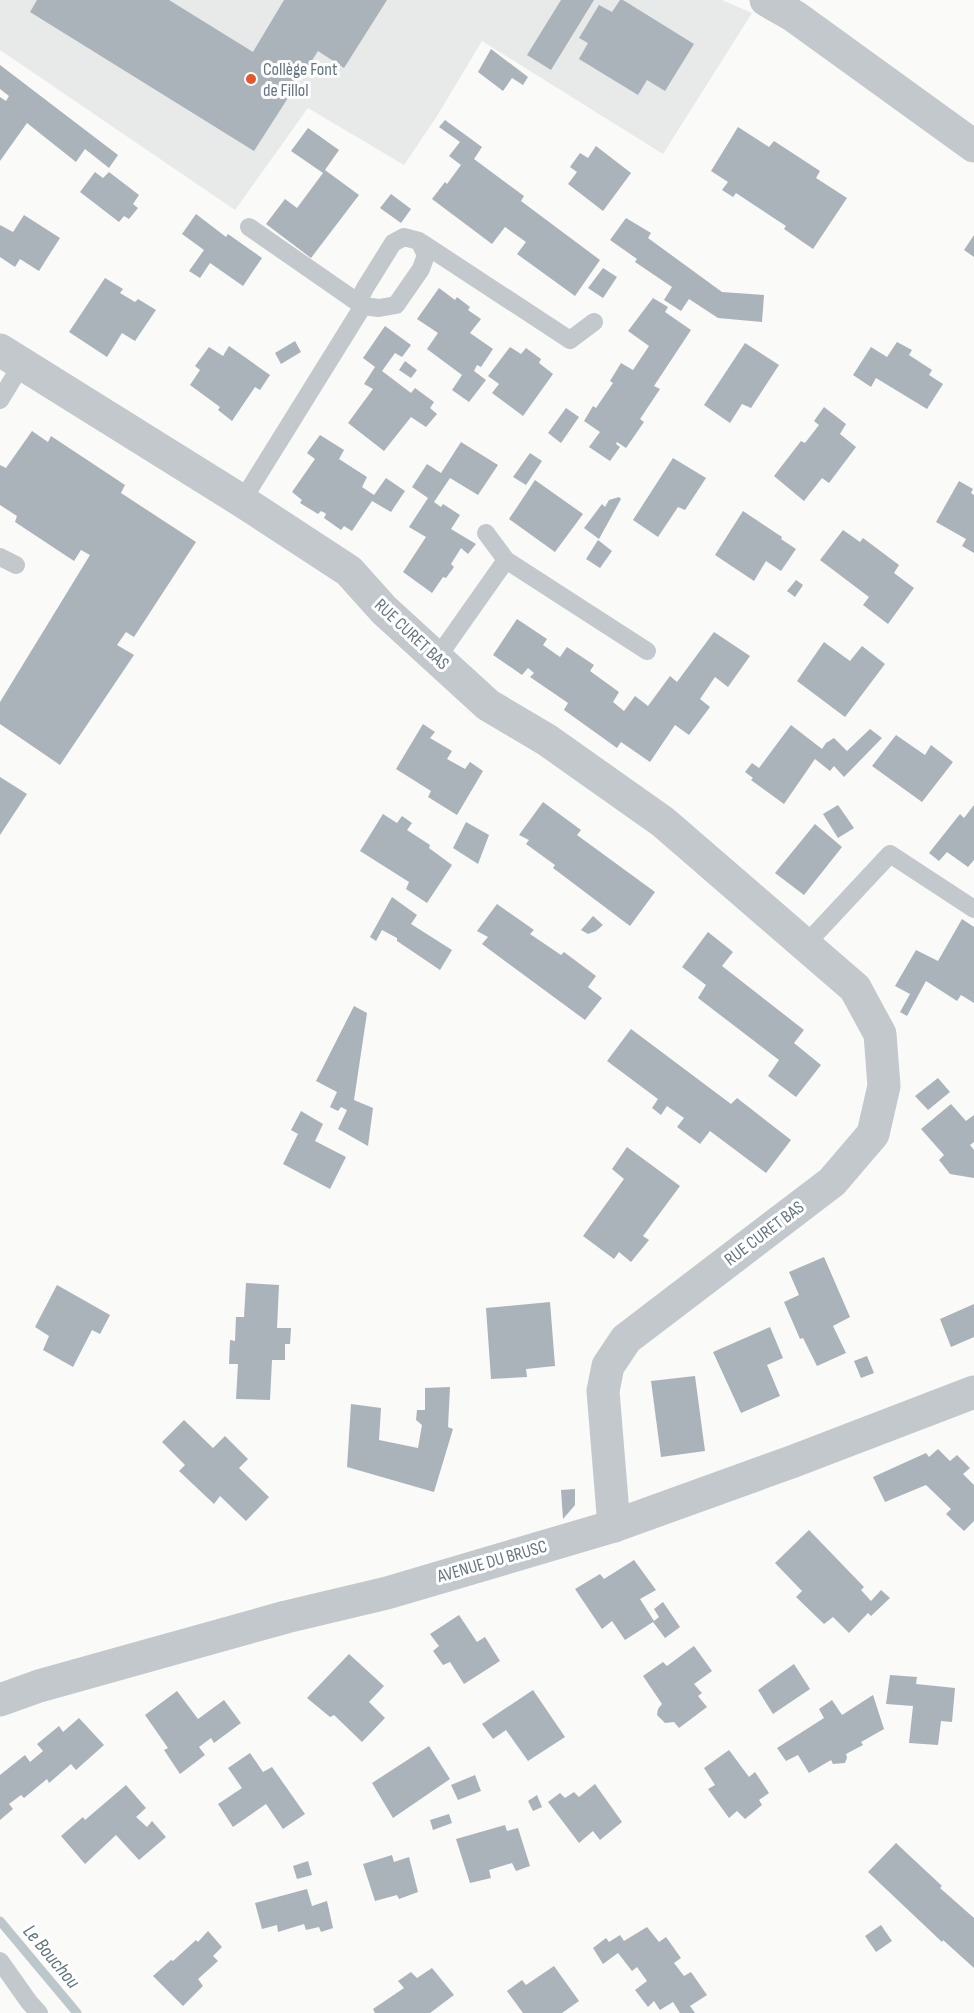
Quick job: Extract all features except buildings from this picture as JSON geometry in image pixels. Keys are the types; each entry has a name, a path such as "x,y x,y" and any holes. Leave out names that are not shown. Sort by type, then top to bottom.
{"street":[{"path":"766,0 794,16 974,146"},
{"name":"RUE CURET BAS","path":"11,357 242,501 349,571 384,610 488,705 548,740 663,822 855,988 880,1034 884,1086 873,1134 832,1182 626,1339 608,1366 603,1391 614,1526"},
{"name":"AVENUE DU BRUSC","path":"0,1700 58,1681 286,1617 387,1593 614,1526 805,1457 974,1392"}],"lane":[{"path":"249,227 363,306 379,308 396,305 421,269 426,255 419,241"},
{"path":"242,501 363,306 361,296 365,288 393,243 404,237 419,241 570,340 594,322"},
{"path":"0,400 11,357"},
{"path":"486,532 506,560 647,651"},
{"path":"437,658 506,560"},
{"path":"805,945 890,854 974,909"},
{"path":"0,1961 28,2002 39,2013"}],"shaded area":[{"name":"Collège Font de Fillol","path":"0,0 722,0 752,13 663,154 482,41 437,116 404,165 308,108 235,210 0,50"}],"waterway":[{"name":"Le Bouchou","path":"0,1921 77,2013"}],"place":[{"name":"Collège Font de Fillol","path":"251,79"}]}
